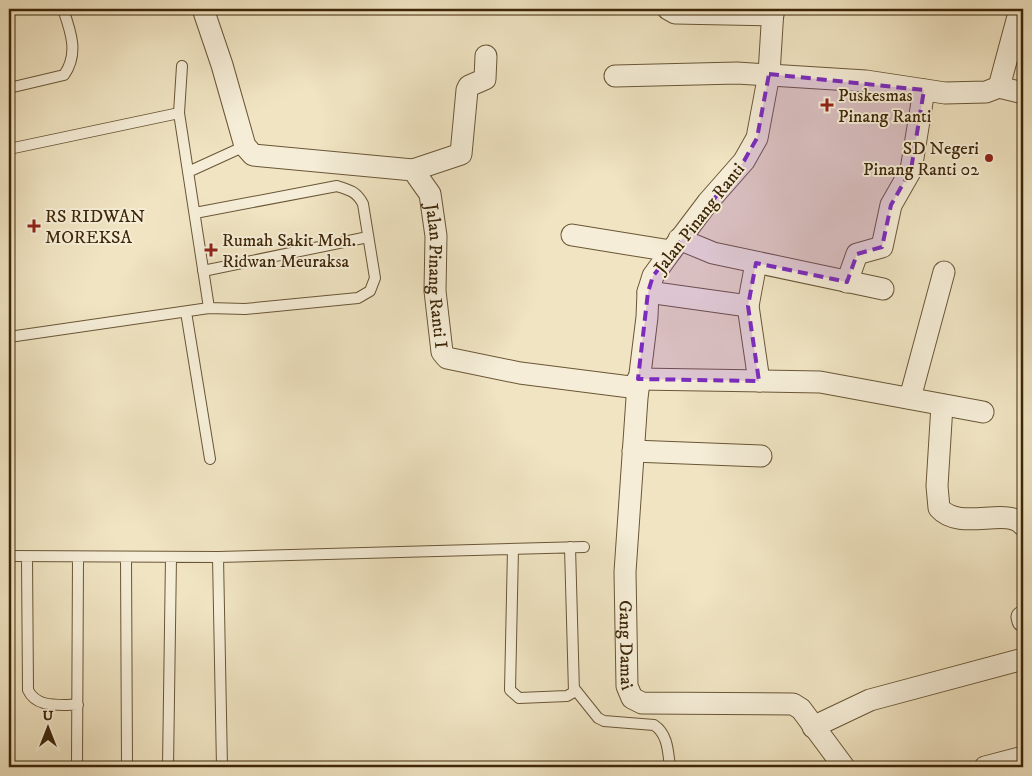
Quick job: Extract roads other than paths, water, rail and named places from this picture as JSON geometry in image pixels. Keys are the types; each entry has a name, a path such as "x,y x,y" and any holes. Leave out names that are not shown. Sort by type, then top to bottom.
{"street":[{"path":"203,9 222,65 245,146 253,155 413,170 461,154 467,90 469,86 484,80 486,56"},
{"path":"668,9 675,13 773,12"},
{"path":"999,87 1020,9"},
{"name":"Jalan Pinang Ranti","path":"629,519 638,383 647,317 648,292 654,276 675,245 744,161 757,138 769,74 773,12"},
{"path":"615,76 769,74 866,81 924,90 971,94 986,92 999,87 1023,93"},
{"path":"847,282 856,254 882,247 891,205 911,170 924,90"},
{"name":"Jalan Pinang Ranti I","path":"413,170 430,194 436,236 435,291 442,352 447,358 520,373 638,383 820,382 983,412"},
{"path":"572,235 675,245 883,289"},
{"path":"756,263 748,306 759,381"},
{"path":"910,398 944,272"},
{"path":"648,292 748,306"},
{"path":"942,405 936,486 939,508 958,518 1016,519 1023,525"},
{"path":"634,451 761,456"},
{"name":"Gang Damai","path":"629,519 625,611 627,686 632,698 642,703 793,704 801,709 813,727"},
{"path":"844,767 813,727 870,700 1023,659"},
{"path":"985,767 1023,757"}],"lane":[{"path":"9,88 64,75 72,64 72,36 64,9"},
{"path":"182,66 179,113 209,308"},
{"path":"9,148 179,113"},
{"path":"188,172 245,146"},
{"path":"9,337 209,308 244,309 364,296 370,292 374,278 363,204 359,195 337,186 195,213"},
{"path":"203,270 368,237"},
{"path":"186,312 210,459"},
{"path":"513,549 511,693 519,698 571,696 574,688 570,548"},
{"path":"9,556 218,558 584,548"},
{"path":"27,556 28,690 31,697 38,702 78,704"},
{"path":"77,767 78,557"},
{"path":"168,767 171,557"},
{"path":"126,558 127,767"},
{"path":"218,558 222,767"},
{"path":"574,688 598,718 604,721 654,724 659,728 667,747 670,767"}],"place":[{"name":"Puskesmas Pinang Ranti","path":"827,105"},
{"name":"SD Negeri Pinang Ranti 02","path":"989,158"},
{"name":"RS RIDWAN MOREKSA","path":"34,226"},
{"name":"Rumah Sakit Moh. Ridwan Meuraksa","path":"211,250"}]}
